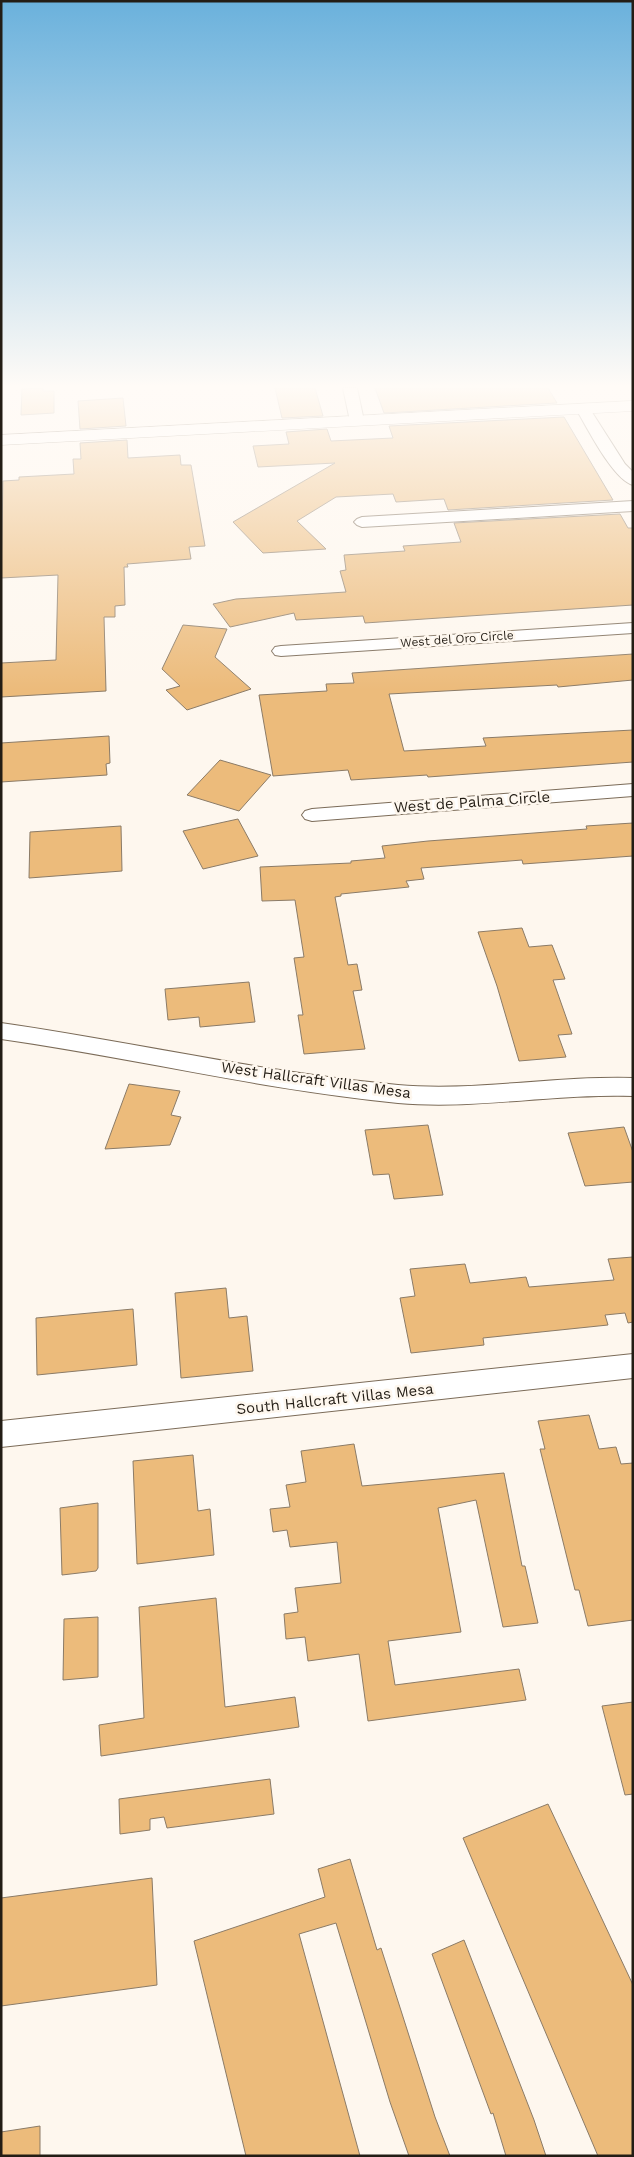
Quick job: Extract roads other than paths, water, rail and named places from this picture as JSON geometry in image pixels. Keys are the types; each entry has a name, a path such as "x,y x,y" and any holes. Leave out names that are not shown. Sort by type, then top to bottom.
{"street":[{"path":"362,522 633,506"},
{"name":"West del Oro Circle","path":"282,651 633,628"},
{"name":"West de Palma Circle","path":"312,815 633,790"},
{"name":"West Hallcraft Villas Mesa","path":"1,1031 49,1037 240,1071 400,1094 449,1096 606,1086 633,1087"},
{"name":"South Hallcraft Villas Mesa","path":"1,1434 633,1366"}]}
